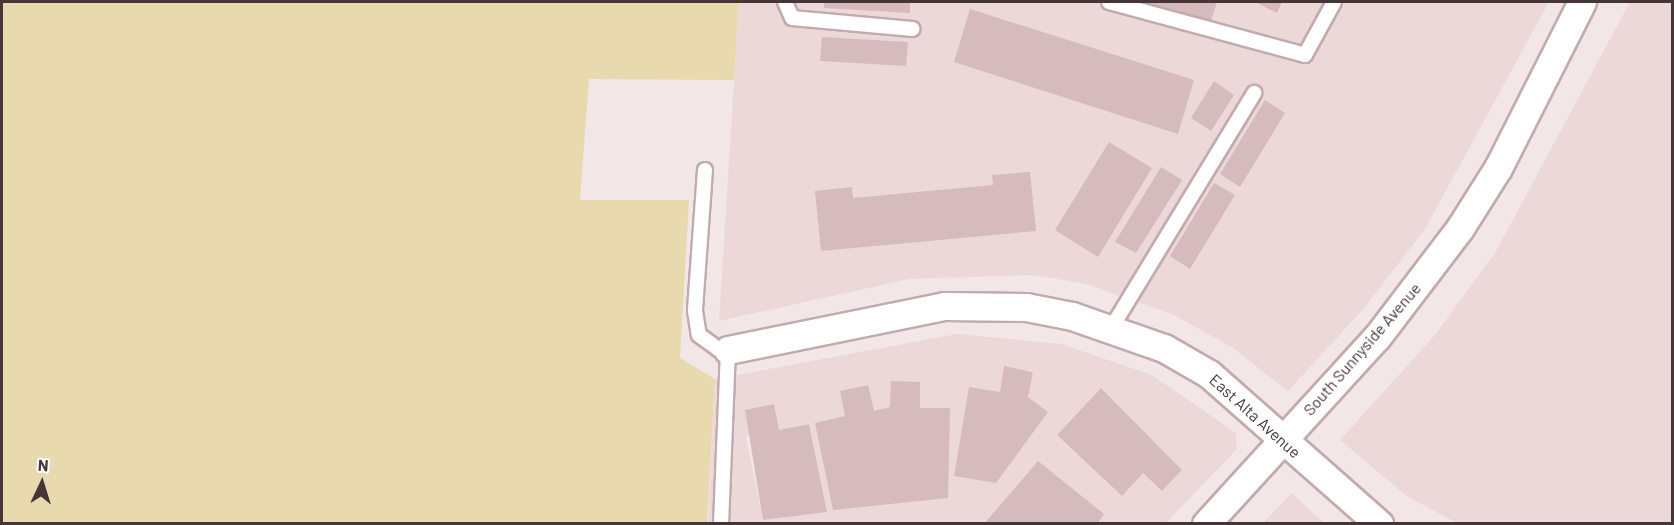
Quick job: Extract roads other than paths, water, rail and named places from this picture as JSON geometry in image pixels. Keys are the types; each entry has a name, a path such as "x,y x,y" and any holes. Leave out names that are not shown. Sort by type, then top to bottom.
{"street":[{"name":"South Sunnyside Avenue","path":"1206,524 1377,337 1460,228 1498,168 1582,2"},
{"name":"East Alta Avenue","path":"728,350 944,306 1026,307 1112,327 1164,348 1209,374 1379,524"}],"lane":[{"path":"785,2 792,18 912,29"},
{"path":"1109,2 1305,55 1334,2"},
{"path":"1112,327 1254,93"},
{"path":"705,170 695,311 699,335 717,350 728,350 721,524"}]}
